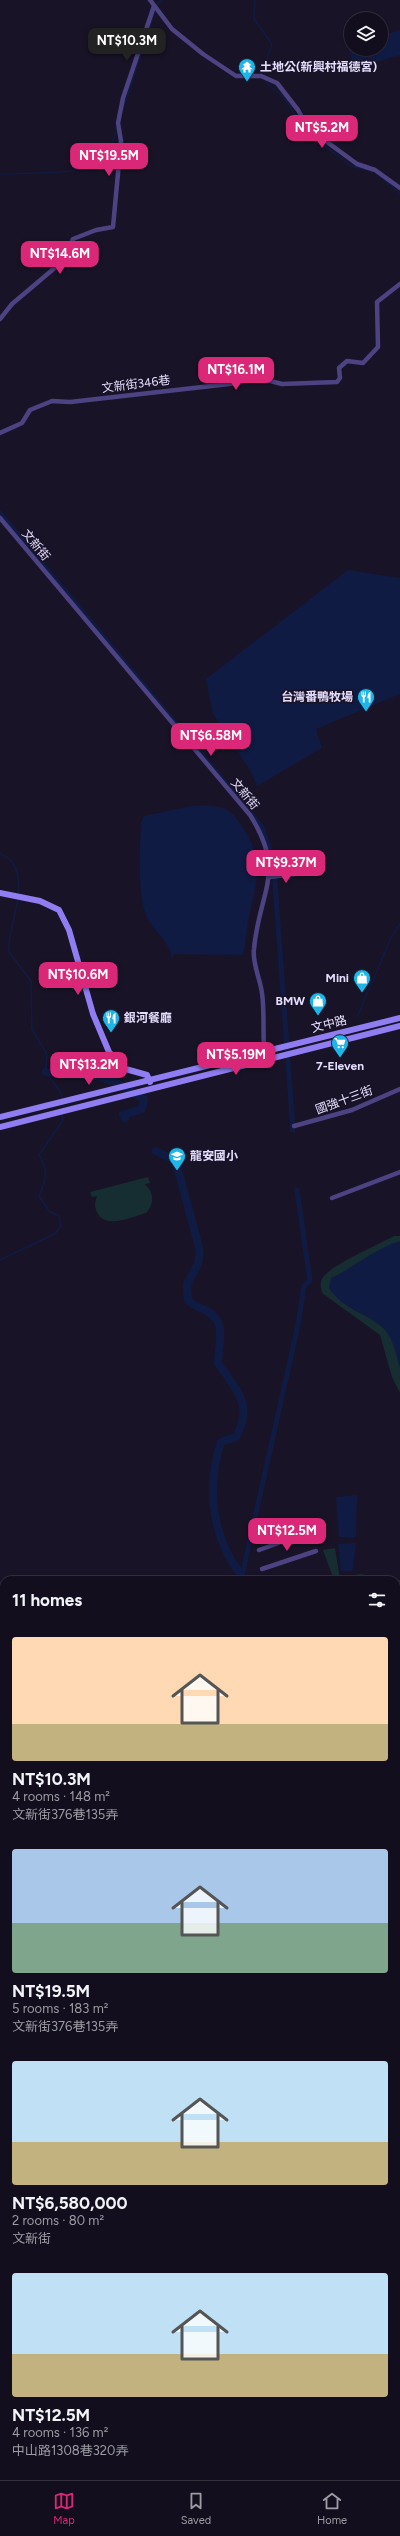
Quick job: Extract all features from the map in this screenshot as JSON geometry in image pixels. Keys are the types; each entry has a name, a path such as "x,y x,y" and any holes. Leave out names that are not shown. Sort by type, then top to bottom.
{"street":[{"path":"150,0 172,29 236,76 266,78 277,83 298,110 308,128 357,164 375,170 400,188"},
{"path":"0,319 12,304 64,261 73,239 96,230 113,227 121,141 118,126 124,98 156,8"},
{"name":"文新街346巷","path":"0,433 22,423 30,410 52,401 70,402 238,383 255,377 282,384 337,382 340,378 339,368 347,361 363,363 378,347 377,302 400,284"},
{"name":"文新街","path":"0,518 250,815 264,840 272,877 254,950 262,994 265,1060"},
{"path":"272,877 295,874"},
{"path":"0,893 40,901 59,910 69,930 93,1014 110,1052 122,1068 147,1075 150,1080 149,1088"},
{"name":"文中路","path":"0,1117 400,1018"},
{"name":"文中路","path":"0,1127 149,1088 400,1026"},
{"path":"342,1032 344,1039"},
{"name":"國強十三街","path":"294,1126 352,1110 400,1089"},
{"path":"332,1198 400,1172"},
{"path":"259,1550 309,1532"},
{"path":"262,1569 316,1551"}],"green space":[{"path":"148,1177 150,1183 145,1184 152,1195 152,1202 146,1213 119,1221 112,1221 101,1217 97,1212 95,1202 97,1196 92,1197 90,1192"},
{"path":"394,1236 400,1236 400,1393 392,1377 380,1335 322,1293 321,1286 324,1276 338,1265"},
{"path":"335,1548 339,1576 333,1576 323,1550"},
{"path":"361,1574 370,1576 348,1576"}],"water":[{"path":"400,30 400,55 356,68 351,56 388,56 388,34"},
{"path":"348,570 400,578 400,694 316,729 322,748 257,786 251,772 213,714 206,679"},
{"path":"192,806 218,807 229,811 240,822 255,854 257,865 256,886 243,955 174,954 172,959 168,946 146,915 140,882 141,822 144,816"},
{"path":"400,1241 400,1368 394,1346 383,1328 341,1301 329,1288 331,1278 373,1253"},
{"path":"357,1495 356,1535 354,1538 339,1537 336,1497"},
{"path":"356,1543 353,1569 351,1572 341,1571 338,1544"}],"waterway":[{"path":"122,112 157,5 161,0"},
{"path":"255,0 254,19 272,44 264,69 266,83 284,97 303,129 351,166 372,171"},
{"path":"0,174 69,171 94,166 101,162 106,155 117,129"},
{"path":"379,175 400,194"},
{"path":"0,513 262,827 273,858 293,1130"},
{"path":"0,854 6,857 14,865 19,883 18,895"},
{"path":"18,899 9,941 9,952 31,981 32,1029 47,1054 46,1072 61,1093 62,1100"},
{"path":"357,1017 392,936 400,924"},
{"path":"46,1072 92,1075 105,1078 144,1099 142,1109 123,1115 125,1118"},
{"path":"0,1260 56,1233 61,1226 59,1216 49,1211 39,1196 45,1180 44,1165 39,1155 63,1120 62,1113"},
{"path":"156,1151 172,1159 177,1166 200,1251 198,1264 187,1284 188,1300 214,1316 218,1322 220,1328 218,1363 236,1390 243,1406 241,1425 236,1437 221,1442 216,1459 213,1495 218,1529 224,1546 242,1576"},
{"path":"242,1576 298,1325 304,1286 310,1281 297,1190"}],"place":[{"name":"土地公(新興村福德宮)","path":"247,82"},
{"name":"台灣番鴨牧場","path":"366,712"},
{"name":"Mini","path":"362,993"},
{"name":"BMW","path":"318,1016"},
{"name":"銀河餐廳","path":"111,1033"},
{"name":"7-Eleven","path":"340,1058"},
{"name":"龍安國小","path":"177,1171"}]}
